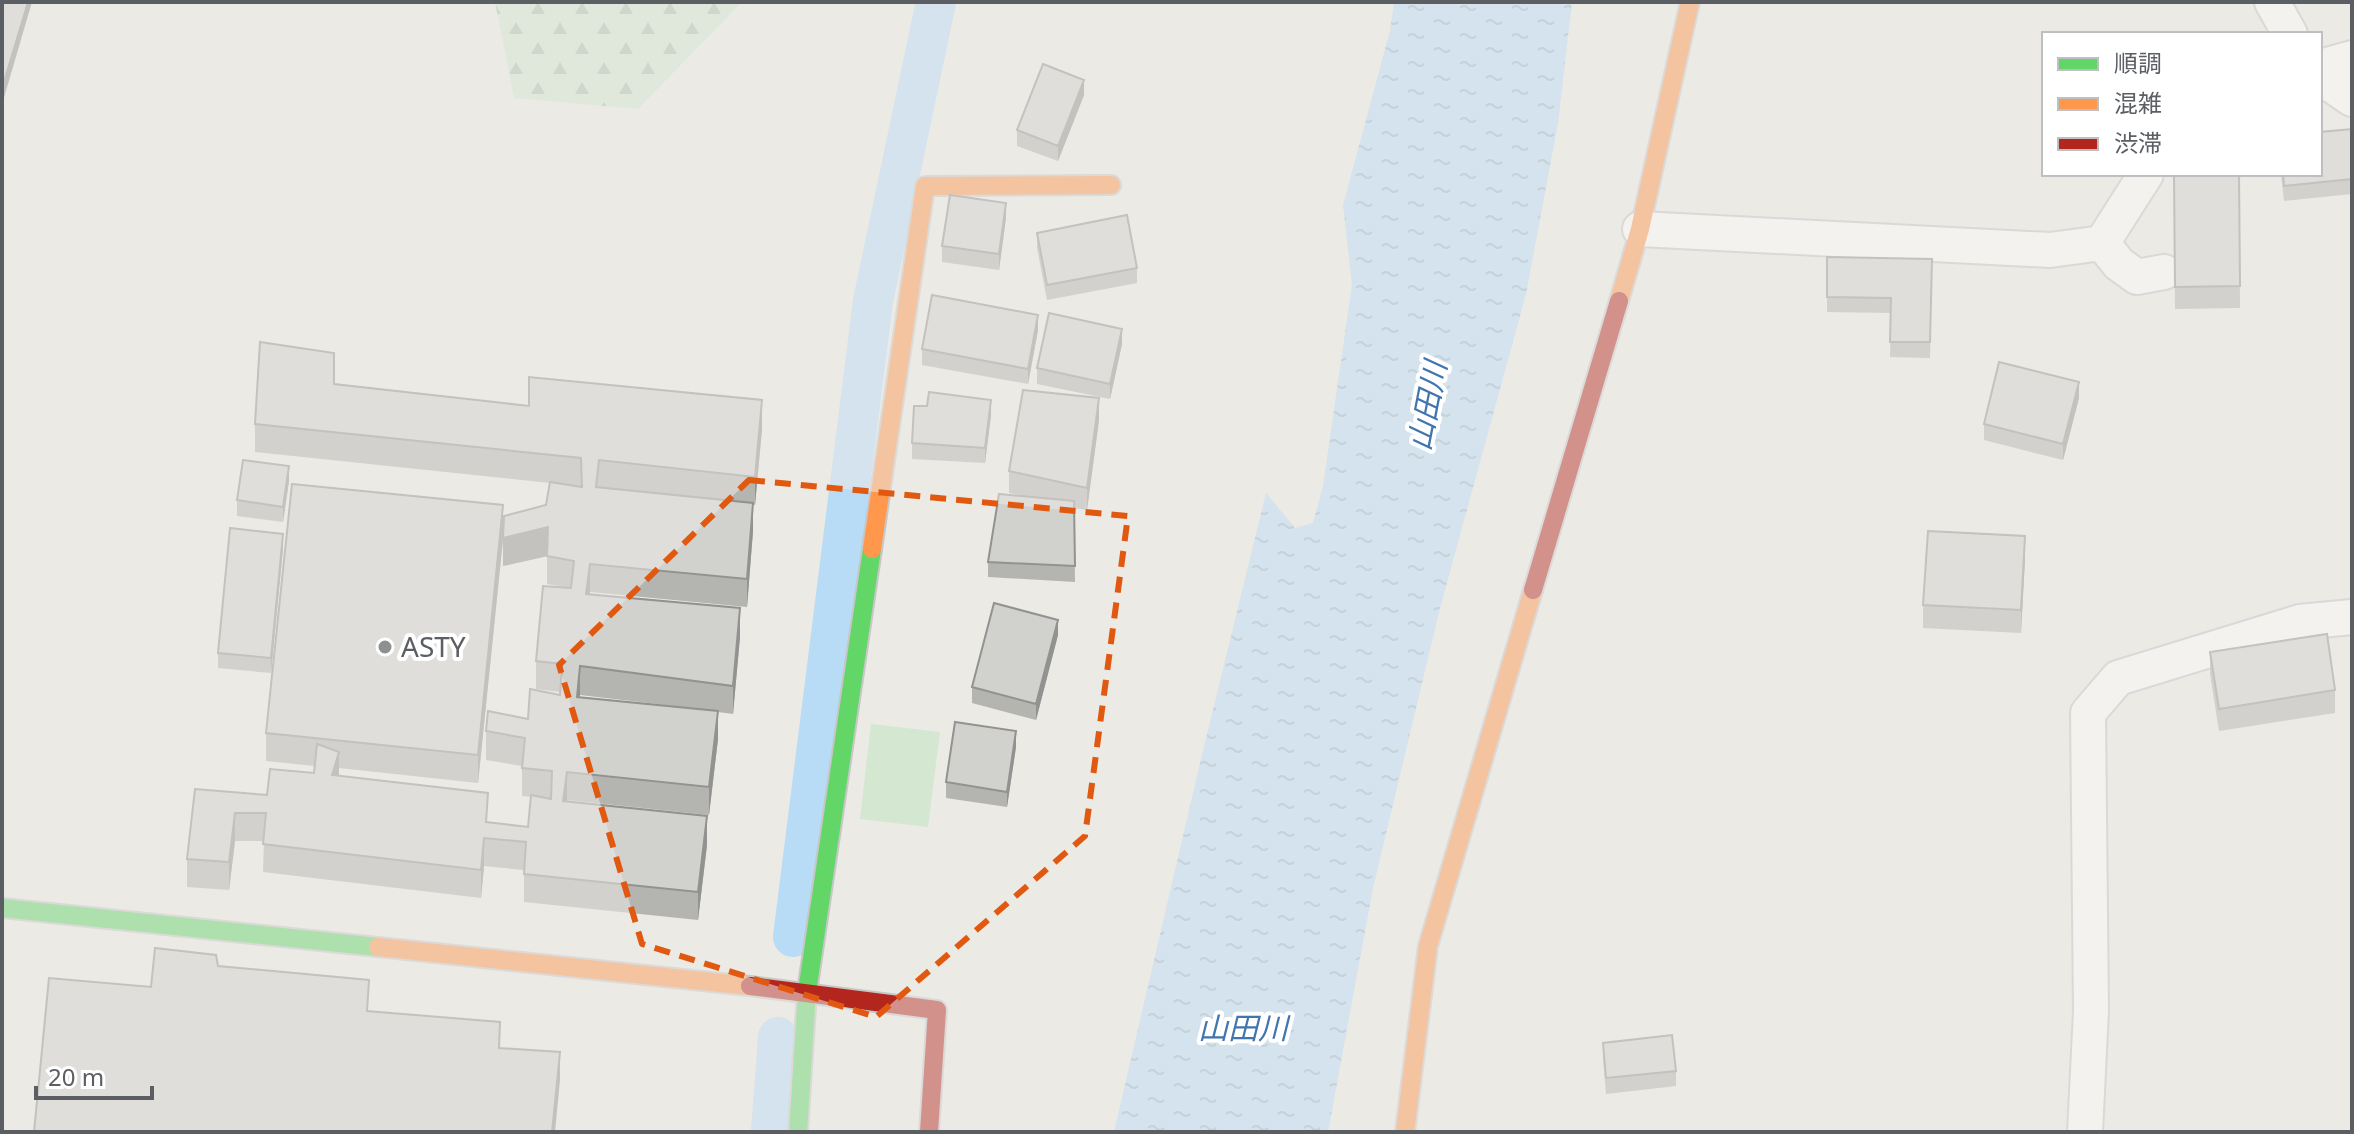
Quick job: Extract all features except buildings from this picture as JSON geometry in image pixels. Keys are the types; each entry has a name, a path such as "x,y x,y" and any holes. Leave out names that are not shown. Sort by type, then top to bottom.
{"street":[{"path":"1405,1132 1428,946 1640,229 1690,2"},
{"path":"2272,2 2289,32"},
{"path":"2322,66 2352,58"},
{"path":"2322,78 2352,99"},
{"path":"1640,229 2050,250 2102,243 2145,176"},
{"path":"798,1132 807,992 925,186 1111,185"},
{"path":"2102,243 2119,264 2137,277 2164,272"},
{"path":"2085,1132 2091,1011 2088,713 2118,678 2300,622 2352,617"},
{"path":"2,908 807,992 937,1010 929,1132"}],"highlighted area":[{"path":"749,480 1128,516 1085,836 876,1017 642,944 559,665"}],"green space":[{"path":"495,2 742,2 638,109 514,98"},
{"path":"871,724 940,732 928,827 860,819"}],"water":[{"name":"山田川","path":"1394,2 1572,2 1558,123 1526,294 1440,608 1373,888 1328,1132 1114,1132 1266,493 1295,528 1313,523 1323,486 1352,285 1343,205 1390,31"}],"waterway":[{"path":"793,937 873,301 936,2"},
{"path":"771,1132 778,1037"}],"traffic: fast":[{"path":"798,1132 807,992 872,549"},
{"path":"2,908 378,947"}],"traffic: slow":[{"path":"1619,301 1640,229 1690,2"},
{"path":"872,549 925,186 1111,185"},
{"path":"1405,1132 1428,946 1533,590"},
{"path":"378,947 750,986"}],"traffic: jam":[{"path":"1533,590 1619,301"},
{"path":"750,986 937,1010 929,1132"}],"place":[{"name":"ASTY","path":"385,647"}]}
